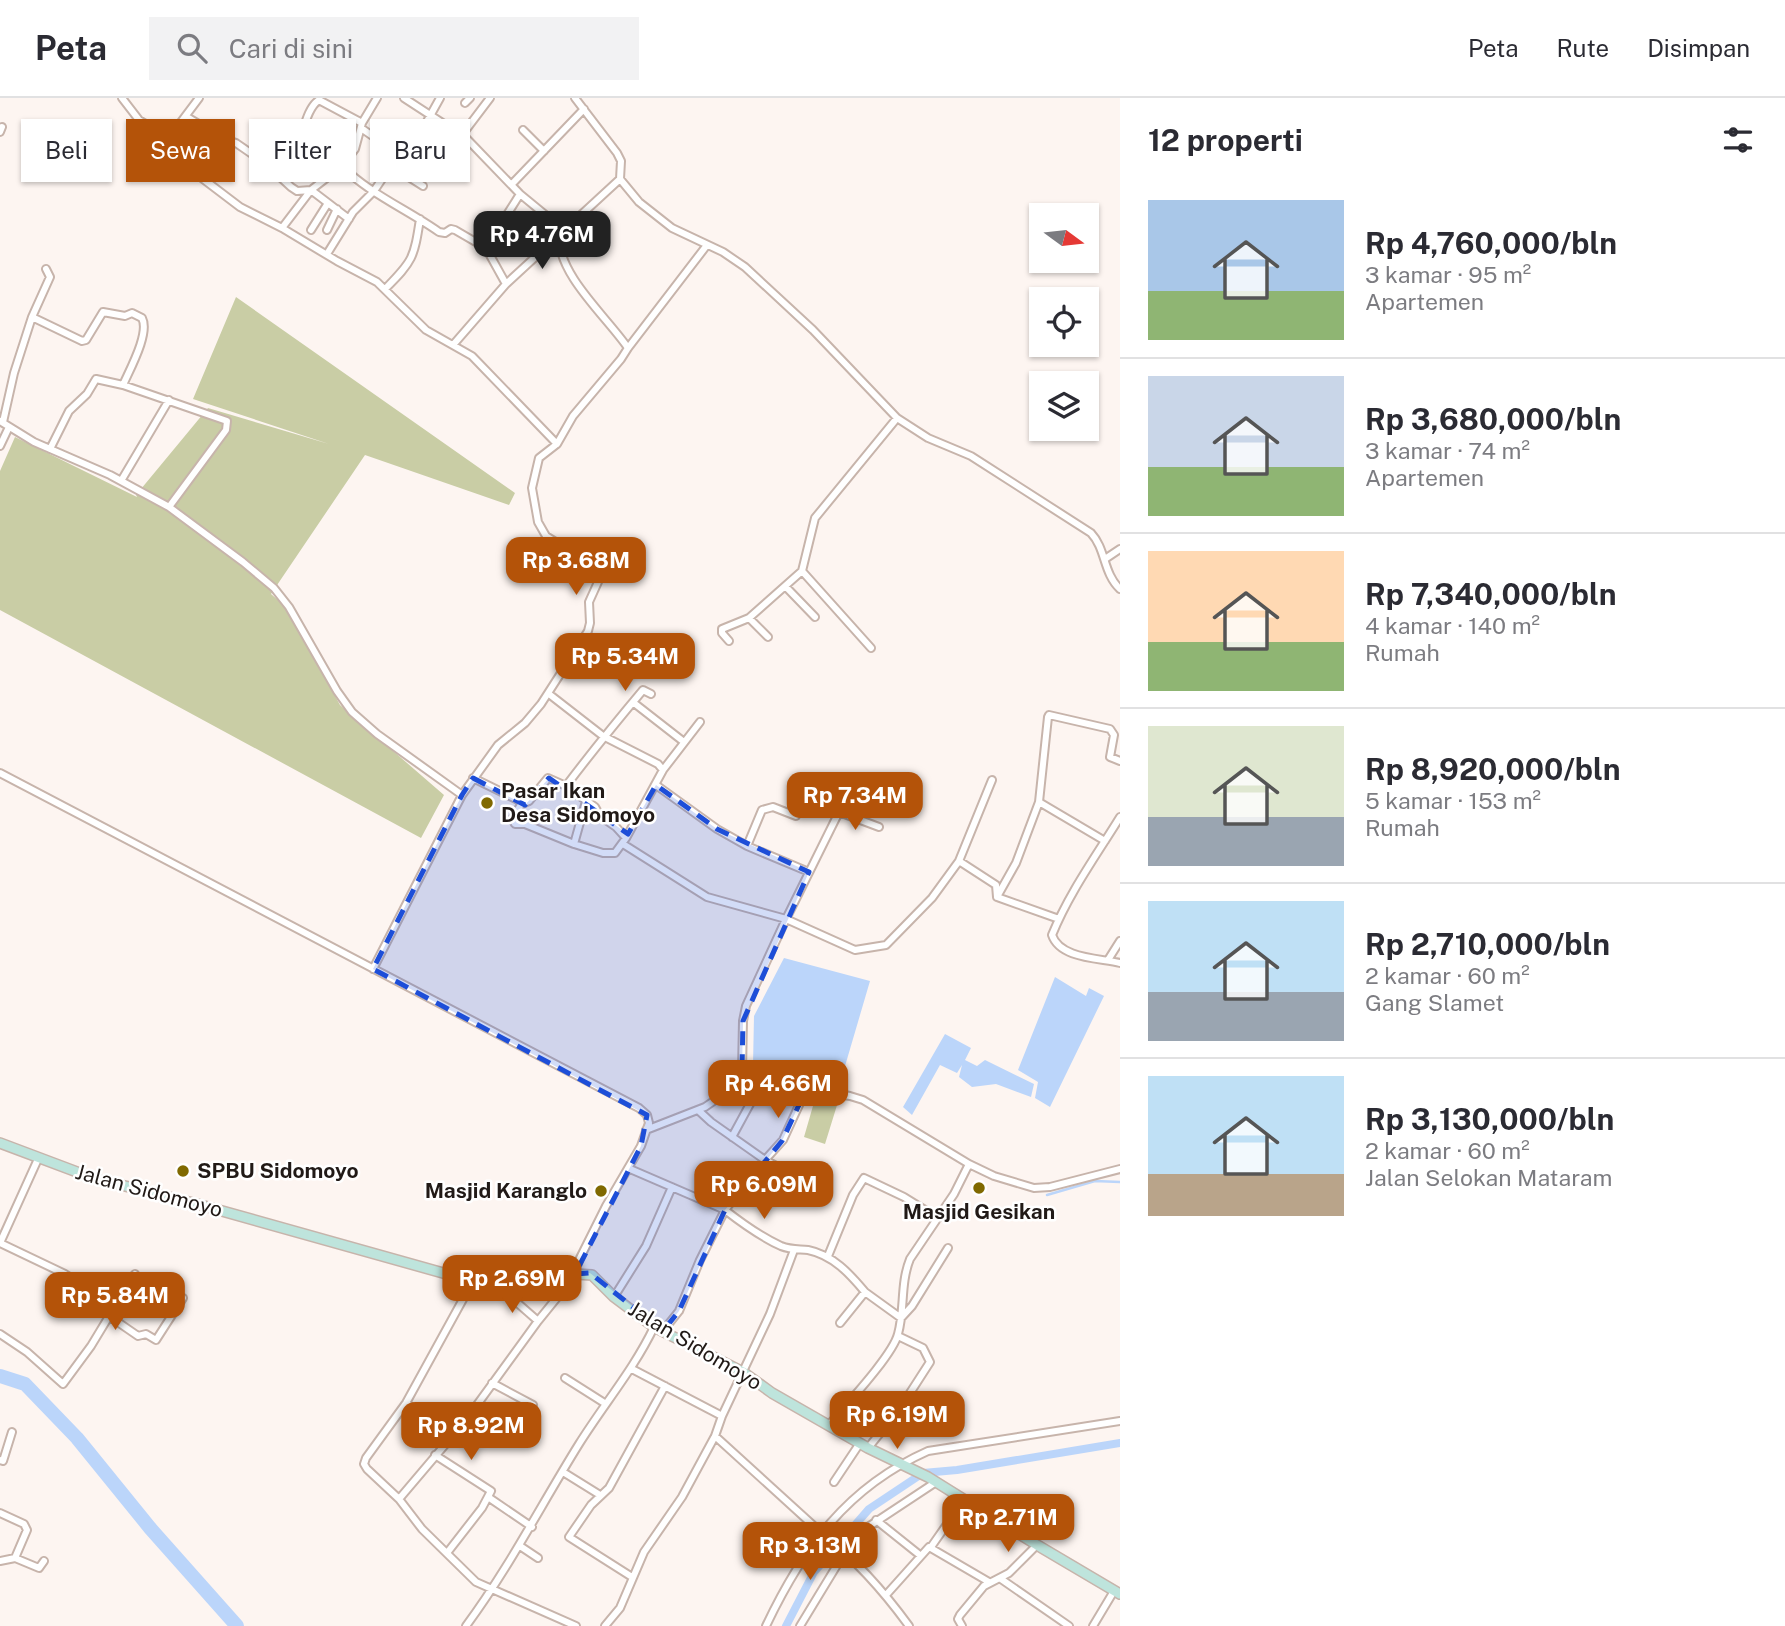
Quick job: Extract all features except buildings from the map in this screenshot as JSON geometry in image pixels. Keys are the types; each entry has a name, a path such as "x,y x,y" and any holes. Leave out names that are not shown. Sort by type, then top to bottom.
{"main road":[{"name":"Jalan Sidomoyo","path":"0,1143 93,1178 197,1204 473,1280 504,1291 535,1293 575,1274 592,1275 614,1297 659,1329 743,1372 772,1393 864,1446 904,1463 932,1479 1117,1592"}],"street":[{"path":"122,98 138,119"},
{"path":"200,98 187,117 249,152"},
{"path":"356,145 361,126 377,98"},
{"path":"404,98 434,119"},
{"path":"430,117 440,98"},
{"path":"470,124 490,98"},
{"path":"575,98 617,153 621,161 620,179 649,212 672,228 745,267 843,360 897,418 928,438 971,456 1078,523 1095,537 1109,574 1120,589"},
{"path":"308,119 317,100 349,119"},
{"path":"512,184 584,109"},
{"path":"356,123 370,134"},
{"path":"523,130 544,151"},
{"path":"470,143 520,194 565,232"},
{"path":"356,179 443,234 451,229 455,230 486,248 506,284"},
{"path":"453,345 506,284 620,179"},
{"path":"207,182 240,207 377,282 426,330 480,362 556,443"},
{"path":"287,182 297,191 311,190 335,205 349,219"},
{"path":"282,228 311,190 321,182"},
{"path":"327,254 349,219 380,182"},
{"path":"417,182 423,186"},
{"path":"486,248 520,194"},
{"path":"327,230 335,205"},
{"path":"311,230 335,205"},
{"path":"385,289 410,262 416,249 420,219"},
{"path":"559,237 560,253 569,270 628,348"},
{"path":"373,969 462,795 498,745 525,723 549,694 589,627 589,602 599,573 594,566 546,536 541,530 534,503 534,481 539,458 556,443 573,416 621,359 707,245"},
{"path":"0,446 14,373 32,317 50,277 46,270"},
{"path":"32,317 82,341 86,340 100,313 125,316 132,313 142,318 145,326 143,336 123,384"},
{"path":"50,449 69,411 87,394 97,379 123,384 227,421 228,425 169,507"},
{"path":"121,481 169,400"},
{"path":"729,641 722,629 749,618 802,571 815,518 897,418"},
{"path":"4,423 50,449 121,481 169,507 243,562 274,589 299,621 337,691 352,712 377,734 462,795"},
{"path":"1105,559 1120,549"},
{"path":"802,571 871,648"},
{"path":"786,587 815,617"},
{"path":"749,618 768,637"},
{"path":"580,644 612,664"},
{"path":"566,786 603,736 643,690 651,694"},
{"path":"549,694 603,736 658,764 663,770"},
{"path":"634,703 684,742"},
{"path":"997,897 1016,863 1039,803 1049,715 1110,729 1114,736 1110,757 1120,761"},
{"path":"700,722 663,770 624,841 611,854 574,844 528,825 514,823 512,819 522,803 529,801 548,778 566,786 596,807 600,816 616,827 624,841 707,897 786,919 851,950 883,947 932,898 959,861 992,780"},
{"path":"0,773 639,1108 647,1115 649,1124 630,1169 607,1206 580,1258 575,1274 452,1436 400,1499"},
{"path":"473,778 522,803"},
{"path":"646,1130 698,1110 718,1098 742,1070 743,1013 839,812 849,778"},
{"path":"656,785 717,830 809,872"},
{"path":"574,844 586,801"},
{"path":"1039,803 1105,841"},
{"path":"747,846 762,810 774,807 796,816"},
{"path":"839,812 879,827"},
{"path":"1120,817 1073,891 1052,935 1055,942 1068,951 1120,963"},
{"path":"959,861 996,885 997,897"},
{"path":"997,897 1059,919"},
{"path":"1108,960 1120,941"},
{"path":"742,1070 763,1080 863,1100 969,1164 994,1176 1034,1188 1050,1187 1120,1169"},
{"path":"732,1137 763,1080"},
{"path":"467,1626 532,1527 579,1443 659,1329 679,1311 725,1210 782,1141 806,1090"},
{"path":"698,1110 765,1160 820,1190"},
{"path":"38,1159 0,1243 65,1274 114,1308"},
{"path":"829,1425 891,1349 898,1336 905,1270 954,1194 969,1164"},
{"path":"630,1169 725,1210 767,1239 794,1250 828,1256 865,1292 901,1318"},
{"path":"828,1256 853,1195 864,1178 867,1177 904,1197 938,1218"},
{"path":"614,1297 646,1246 672,1187"},
{"path":"901,1318 912,1306 948,1248"},
{"path":"605,1626 621,1608 632,1577 654,1535 698,1470 770,1314 794,1250"},
{"path":"0,1334 27,1352 63,1384 71,1376 135,1274"},
{"path":"473,1280 406,1403 364,1464 400,1499 422,1529 476,1582 576,1626"},
{"path":"504,1291 538,1321"},
{"path":"840,1323 865,1292"},
{"path":"109,1316 138,1336 146,1334 156,1340 183,1298"},
{"path":"834,1482 901,1407 930,1362 923,1348 898,1336"},
{"path":"632,1369 722,1416"},
{"path":"565,1378 606,1404"},
{"path":"492,1384 533,1405"},
{"path":"632,1577 569,1537 591,1505 609,1488 665,1386"},
{"path":"406,1403 452,1436"},
{"path":"766,1626 796,1570 839,1511 859,1493 904,1463 928,1451 1120,1421"},
{"path":"0,1460 3,1461 12,1432"},
{"path":"715,1436 845,1552 886,1595 909,1626"},
{"path":"435,1455 491,1491 482,1508 447,1553"},
{"path":"563,1472 600,1495"},
{"path":"800,1626 845,1552 876,1520 932,1479"},
{"path":"488,1497 532,1527"},
{"path":"886,1595 927,1548 931,1547 964,1500"},
{"path":"0,1513 27,1527 15,1558"},
{"path":"876,1520 922,1556"},
{"path":"962,1626 958,1619 960,1615 989,1582 1000,1579 1037,1545"},
{"path":"520,1546 538,1558"},
{"path":"931,1547 989,1582"},
{"path":"0,1561 15,1558 39,1568 44,1560"},
{"path":"1000,1579 1069,1626"},
{"path":"1093,1626 1117,1592"}],"highlighted area":[{"path":"473,778 525,805 549,778 628,834 656,785 717,829 809,872 743,1021 742,1070 806,1090 782,1141 725,1210 679,1311 663,1331 590,1273 575,1274 641,1146 647,1115 373,969"}],"green space":[{"path":"236,297 515,493 509,505 365,455 271,594 286,607 340,705 444,795 421,838 0,610 0,471 15,437 137,497 208,408 329,444 193,399"},
{"path":"815,1099 838,1102 825,1144 804,1137"}],"water":[{"path":"784,958 870,981 838,1090 753,1065 754,1016"},
{"path":"1055,977 1086,996 1089,988 1104,996 1050,1107 1035,1098 1038,1082 1018,1070"},
{"path":"945,1034 971,1048 965,1060 977,1066 985,1060 1034,1084 1031,1097 996,1084 972,1087 959,1077 962,1065 957,1073 940,1065 912,1115 903,1107"}],"waterway":[{"path":"1047,1195 1095,1181 1120,1182"},
{"path":"0,1376 25,1384 77,1438 150,1528 237,1626"},
{"path":"786,1626 814,1572 869,1509 923,1473 957,1470 1120,1443"}],"place":[{"name":"Pasar Ikan Desa Sidomoyo","path":"487,803"},
{"name":"SPBU Sidomoyo","path":"183,1171"},
{"name":"Masjid Gesikan","path":"979,1188"},
{"name":"Masjid Karanglo","path":"601,1191"}]}
